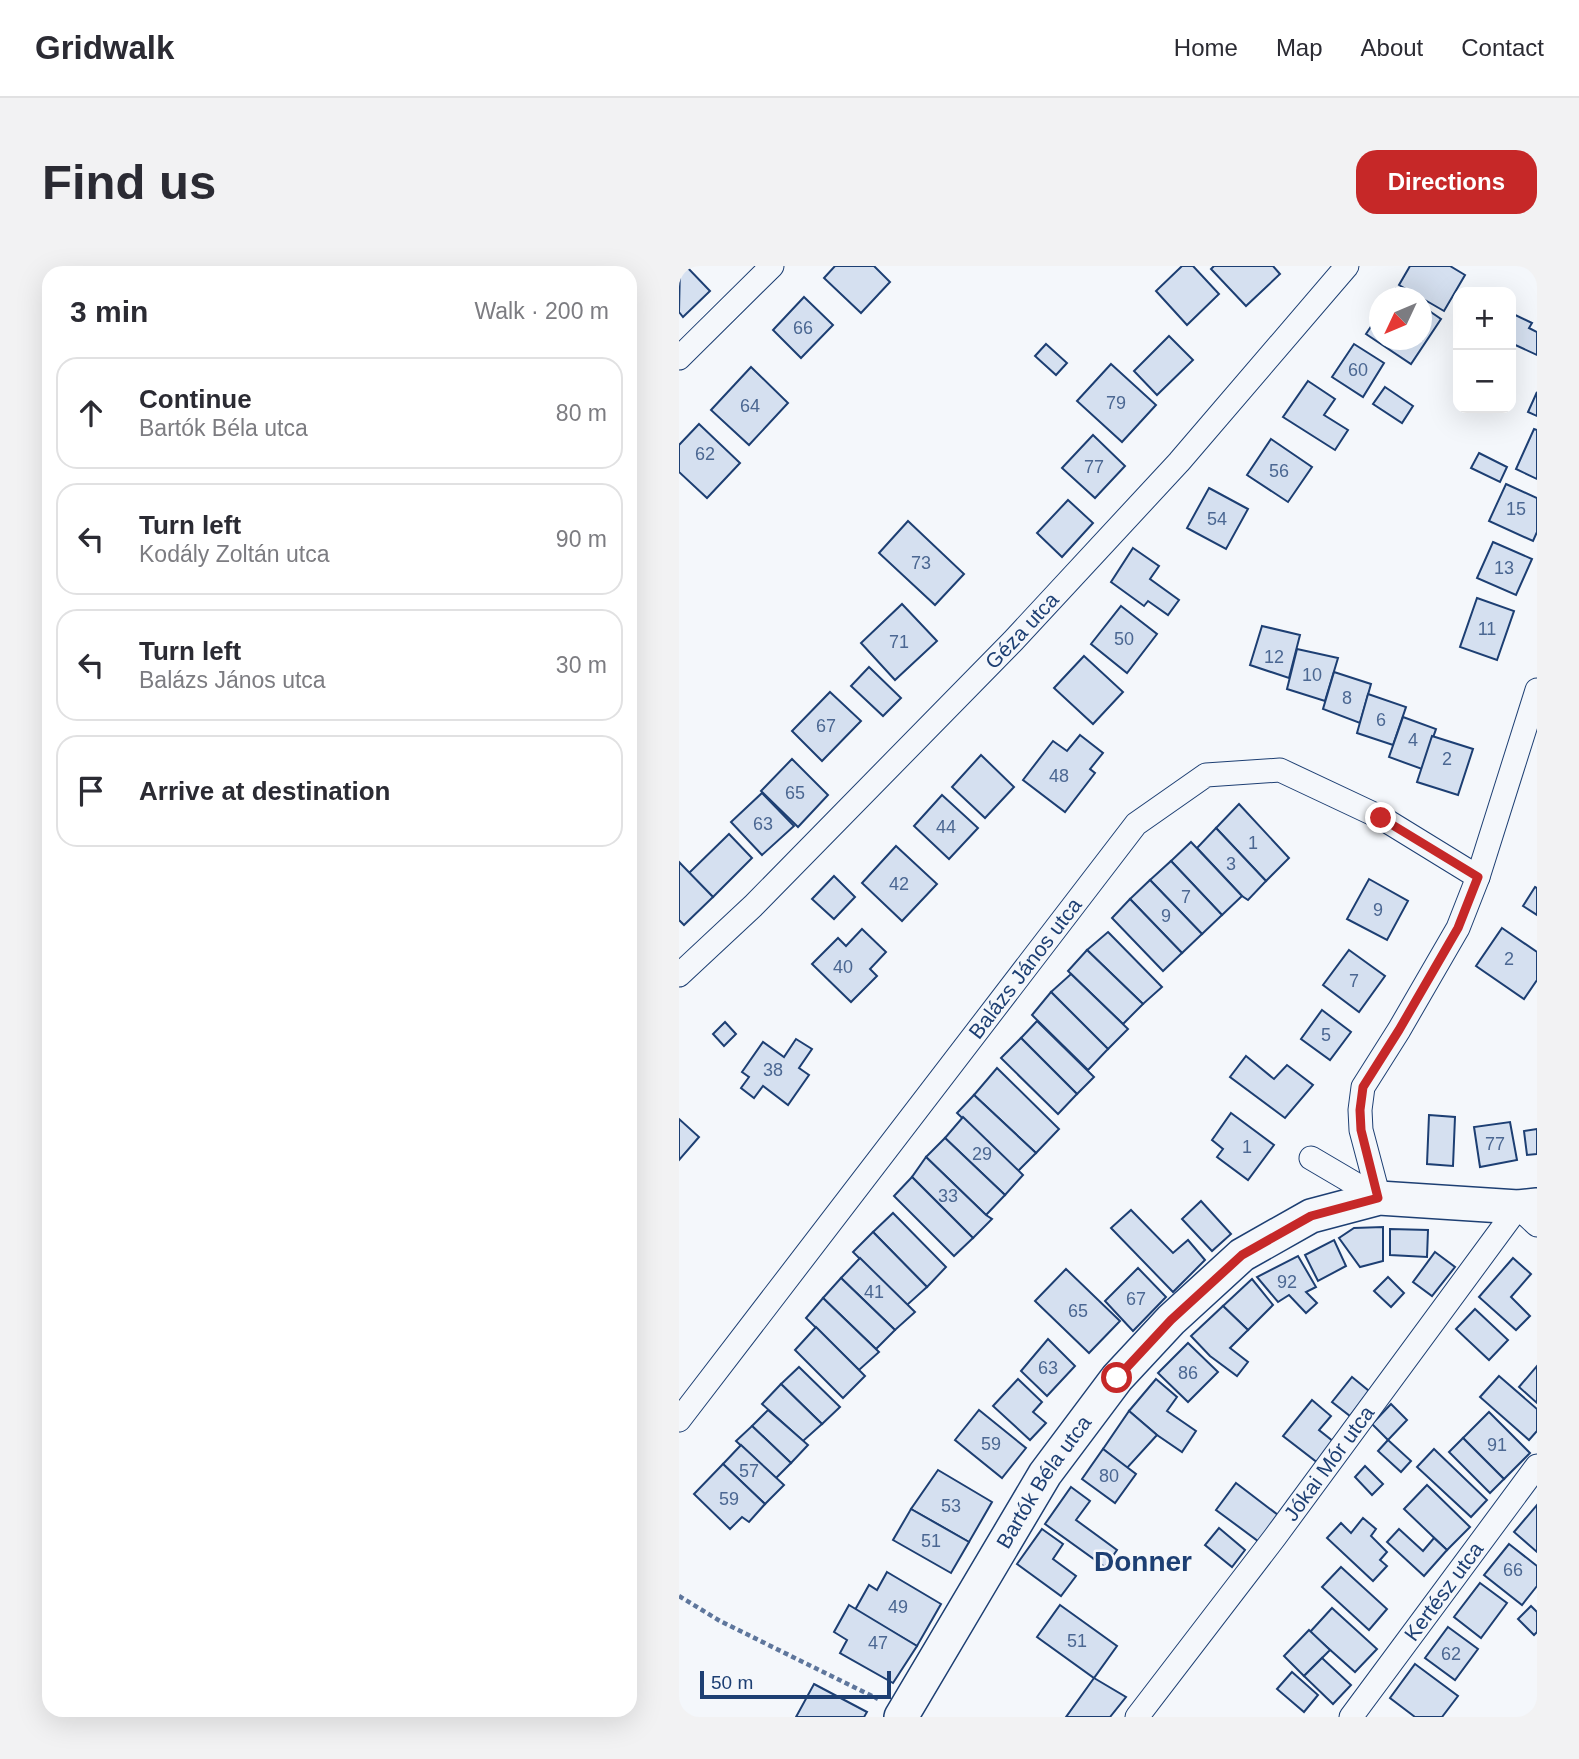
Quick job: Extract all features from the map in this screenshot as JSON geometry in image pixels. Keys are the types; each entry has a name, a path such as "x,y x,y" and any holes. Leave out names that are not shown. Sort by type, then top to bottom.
{"street":[{"path":"679,358 772,266"},
{"name":"Géza utca","path":"679,975 753,906 1013,641 1179,462 1347,266"},
{"path":"1378,1198 1361,1130 1363,1087 1458,928 1478,877 1537,690"},
{"name":"Balázs János utca","path":"679,1420 1136,824 1206,775 1280,770 1381,818 1478,877"},
{"path":"1311,1158 1378,1198"},
{"name":"Bartók Béla utca","path":"902,1714 1045,1474 1117,1378 1171,1320 1242,1255 1311,1216 1378,1198 1531,1212"},
{"name":"Jókai Mór utca","path":"1137,1717 1531,1212"},
{"name":"Kertész utca","path":"1351,1717 1537,1466"}],"path":[{"path":"679,1597 720,1621 902,1714"}],"building":[{"path":"680,266 686,266 710,291 683,317 679,312"},
{"path":"835,266 874,266 890,282 861,313 824,278"},
{"path":"1182,266 1193,266 1219,294 1187,325 1156,291"},
{"path":"1214,266 1273,266 1280,274 1246,306 1211,269"},
{"path":"1410,266 1450,266 1465,275 1458,287 1453,287 1453,296 1444,311 1432,304 1432,287 1399,285"},
{"path":"804,297 833,325 801,358 773,330"},
{"path":"1432,313 1441,319 1432,332"},
{"path":"1516,315 1532,323 1529,328 1537,332 1537,355 1516,345"},
{"path":"1169,336 1193,360 1157,395 1134,371"},
{"path":"1046,344 1067,363 1056,375 1035,356"},
{"path":"1354,344 1384,363 1363,397 1332,377"},
{"path":"1390,350 1420,350 1411,364"},
{"path":"1111,364 1156,405 1122,442 1077,401"},
{"path":"751,367 788,403 749,445 711,410"},
{"path":"1308,381 1335,399 1324,415 1348,430 1335,450 1283,417"},
{"path":"1385,387 1413,406 1402,423 1373,404"},
{"path":"1537,392 1537,416 1528,412"},
{"path":"699,424 740,463 707,498 679,472 679,445"},
{"path":"1534,429 1537,430 1537,479 1516,469"},
{"path":"1093,435 1125,466 1095,498 1062,468"},
{"path":"1271,439 1312,467 1288,502 1247,475"},
{"path":"1479,453 1507,467 1500,482 1471,468"},
{"path":"1506,484 1537,498 1537,532 1533,541 1489,521"},
{"path":"1209,488 1248,509 1226,549 1187,528"},
{"path":"1068,500 1093,523 1062,557 1037,533"},
{"path":"908,521 964,574 935,605 879,553"},
{"path":"1493,542 1532,559 1516,595 1477,578"},
{"path":"1133,548 1159,566 1150,579 1179,600 1168,615 1148,601 1144,606 1111,582"},
{"path":"1477,598 1514,611 1497,660 1460,647"},
{"path":"902,604 937,641 895,680 861,643"},
{"path":"1121,606 1157,634 1127,673 1091,644"},
{"path":"1262,626 1300,635 1289,678 1250,665"},
{"path":"1297,649 1338,658 1325,701 1287,689"},
{"path":"1084,656 1123,692 1093,724 1054,688"},
{"path":"869,667 901,698 883,716 851,686"},
{"path":"1334,672 1371,684 1360,723 1323,709"},
{"path":"830,692 861,721 822,761 792,731"},
{"path":"1368,694 1406,707 1393,745 1357,733"},
{"path":"1403,717 1436,729 1422,769 1389,757"},
{"path":"1080,735 1103,753 1090,769 1095,773 1065,812 1023,780 1053,741 1067,751"},
{"path":"1432,736 1473,749 1458,795 1417,782"},
{"path":"981,755 1014,787 985,818 952,787"},
{"path":"792,759 828,795 798,827 761,791"},
{"path":"762,793 794,826 762,855 731,822"},
{"path":"942,795 978,828 949,859 914,826"},
{"path":"1239,804 1289,858 1266,881 1216,828"},
{"path":"1216,828 1266,881 1248,900 1197,848"},
{"path":"729,834 752,858 713,897 689,873"},
{"path":"1191,842 1242,896 1222,915 1171,861"},
{"path":"896,846 937,884 902,921 862,883"},
{"path":"1171,861 1222,915 1202,934 1150,880"},
{"path":"679,862 713,897 684,925 679,920"},
{"path":"834,876 855,897 834,919 812,899"},
{"path":"1369,879 1408,901 1387,940 1347,919"},
{"path":"1150,880 1202,934 1182,953 1130,899"},
{"path":"1535,887 1537,888 1537,915 1523,906"},
{"path":"1130,899 1182,953 1163,971 1112,918"},
{"path":"1502,928 1537,952 1537,980 1524,999 1476,966"},
{"path":"862,929 886,952 870,969 877,976 851,1002 812,964 838,938 846,946"},
{"path":"1108,932 1162,987 1143,1004 1087,950"},
{"path":"1087,950 1143,1004 1123,1024 1068,971"},
{"path":"1349,950 1385,976 1359,1012 1323,985"},
{"path":"1071,974 1128,1029 1108,1049 1051,992"},
{"path":"1051,992 1108,1049 1088,1070 1032,1015"},
{"path":"1322,1010 1351,1032 1330,1060 1301,1039"},
{"path":"1037,1021 1094,1077 1077,1094 1021,1038"},
{"path":"725,1022 736,1034 724,1046 713,1034"},
{"path":"1021,1038 1077,1094 1058,1114 1001,1058"},
{"path":"796,1039 812,1049 799,1068 809,1075 788,1105 763,1086 754,1098 741,1088 749,1077 742,1072 763,1042 784,1057"},
{"path":"1246,1056 1274,1079 1287,1065 1313,1085 1285,1118 1230,1077"},
{"path":"997,1068 1059,1129 1036,1153 974,1095"},
{"path":"974,1095 1036,1153 1018,1171 957,1113"},
{"path":"1231,1113 1274,1145 1248,1180 1217,1157 1223,1149 1212,1140"},
{"path":"1429,1115 1455,1117 1453,1166 1427,1164"},
{"path":"963,1117 1023,1175 1005,1195 945,1138"},
{"path":"679,1119 699,1137 679,1160"},
{"path":"1510,1122 1517,1160 1480,1167 1474,1127"},
{"path":"1537,1129 1537,1154 1527,1155 1524,1131"},
{"path":"945,1138 1005,1195 986,1215 926,1157"},
{"path":"926,1157 992,1219 973,1238 912,1177"},
{"path":"912,1177 973,1238 954,1256 894,1196"},
{"path":"1201,1201 1231,1234 1212,1251 1182,1219"},
{"path":"1131,1210 1173,1253 1188,1240 1205,1260 1173,1292 1111,1228"},
{"path":"893,1213 946,1267 927,1287 873,1232"},
{"path":"1383,1227 1383,1261 1360,1267 1339,1238 1354,1228"},
{"path":"1390,1229 1428,1230 1427,1257 1390,1255"},
{"path":"873,1232 927,1287 907,1305 853,1252"},
{"path":"1334,1240 1346,1266 1318,1281 1305,1255"},
{"path":"1435,1252 1455,1267 1432,1296 1413,1282"},
{"path":"1298,1256 1316,1287 1306,1292 1317,1303 1306,1313 1289,1295 1278,1302 1257,1277"},
{"path":"860,1258 915,1312 895,1330 841,1278"},
{"path":"1513,1258 1531,1274 1511,1297 1530,1316 1516,1330 1479,1297"},
{"path":"1138,1268 1166,1297 1133,1331 1105,1301"},
{"path":"1066,1269 1120,1321 1089,1353 1035,1301"},
{"path":"1388,1277 1404,1293 1391,1307 1374,1291"},
{"path":"841,1278 895,1330 876,1349 823,1298"},
{"path":"1252,1279 1273,1305 1248,1330 1223,1306"},
{"path":"823,1298 879,1352 859,1370 806,1318"},
{"path":"1223,1306 1248,1330 1230,1348 1248,1362 1237,1376 1210,1356 1191,1336"},
{"path":"1475,1309 1508,1340 1489,1360 1456,1329"},
{"path":"816,1327 865,1376 843,1398 795,1350"},
{"path":"1048,1339 1075,1366 1047,1396 1021,1371"},
{"path":"1188,1343 1218,1372 1188,1402 1158,1373"},
{"path":"1537,1366 1537,1403 1519,1387"},
{"path":"799,1367 840,1407 822,1424 781,1384"},
{"path":"1499,1376 1537,1409 1537,1431 1529,1440 1480,1397"},
{"path":"1352,1377 1369,1391 1350,1416 1332,1402"},
{"path":"1018,1379 1042,1402 1033,1412 1046,1423 1030,1440 993,1406"},
{"path":"1156,1379 1177,1397 1167,1411 1196,1431 1182,1452 1129,1411"},
{"path":"781,1384 822,1424 803,1441 762,1404"},
{"path":"1312,1400 1331,1416 1319,1430 1334,1442 1318,1463 1283,1436"},
{"path":"1391,1404 1407,1420 1388,1440 1372,1424"},
{"path":"768,1410 808,1445 791,1463 752,1426"},
{"path":"979,1410 1026,1448 1002,1478 955,1440"},
{"path":"1129,1411 1157,1435 1127,1468 1103,1449"},
{"path":"1489,1412 1530,1453 1504,1479 1463,1438"},
{"path":"752,1426 791,1463 776,1478 736,1441"},
{"path":"1463,1438 1504,1479 1490,1493 1449,1452"},
{"path":"1388,1440 1411,1461 1401,1472 1378,1451"},
{"path":"741,1445 784,1485 765,1504 723,1464"},
{"path":"1103,1449 1136,1474 1115,1503 1082,1479"},
{"path":"1434,1449 1487,1500 1471,1517 1417,1467"},
{"path":"723,1464 765,1504 749,1522 742,1517 730,1529 694,1494"},
{"path":"1365,1466 1383,1484 1372,1495 1355,1477"},
{"path":"938,1470 992,1502 969,1542 911,1509"},
{"path":"1236,1483 1282,1518 1262,1544 1216,1510"},
{"path":"1427,1485 1470,1527 1447,1550 1404,1509"},
{"path":"1071,1487 1090,1501 1076,1520 1117,1550 1105,1567 1045,1524"},
{"path":"1537,1505 1537,1552 1514,1532"},
{"path":"911,1509 969,1542 951,1573 893,1540"},
{"path":"1363,1518 1376,1529 1371,1536 1387,1552 1380,1560 1387,1566 1373,1581 1327,1538 1341,1523 1351,1533"},
{"path":"1219,1528 1245,1550 1232,1567 1205,1545"},
{"path":"1042,1529 1063,1544 1053,1559 1076,1576 1061,1596 1017,1564"},
{"path":"1399,1529 1423,1551 1434,1538 1447,1550 1424,1576 1387,1542"},
{"path":"1509,1544 1537,1566 1537,1586 1522,1605 1484,1575"},
{"path":"1341,1567 1387,1609 1369,1630 1322,1587"},
{"path":"887,1572 941,1604 917,1646 855,1610 869,1585 877,1590"},
{"path":"1480,1583 1507,1603 1481,1638 1454,1617"},
{"path":"849,1605 917,1646 893,1683 840,1653 847,1640 834,1632"},
{"path":"1060,1605 1117,1646 1094,1678 1037,1637"},
{"path":"1531,1606 1537,1612 1537,1632 1534,1635 1518,1619"},
{"path":"1332,1608 1377,1649 1355,1672 1310,1632"},
{"path":"1448,1627 1478,1649 1455,1680 1425,1658"},
{"path":"1309,1630 1330,1650 1304,1676 1284,1656"},
{"path":"1322,1658 1351,1685 1333,1704 1304,1676"},
{"path":"1415,1664 1458,1696 1442,1717 1415,1717 1390,1698"},
{"path":"1292,1672 1318,1695 1304,1712 1277,1689"},
{"path":"1094,1678 1126,1697 1110,1717 1066,1717"},
{"path":"814,1684 867,1712 864,1717 796,1717"}],"district":[{"name":"Donner","path":"1143,1561"}],"route":[{"path":"1117,1378 1171,1320 1242,1255 1311,1216 1378,1198 1361,1130 1363,1087 1458,928 1478,877 1381,818"}]}
